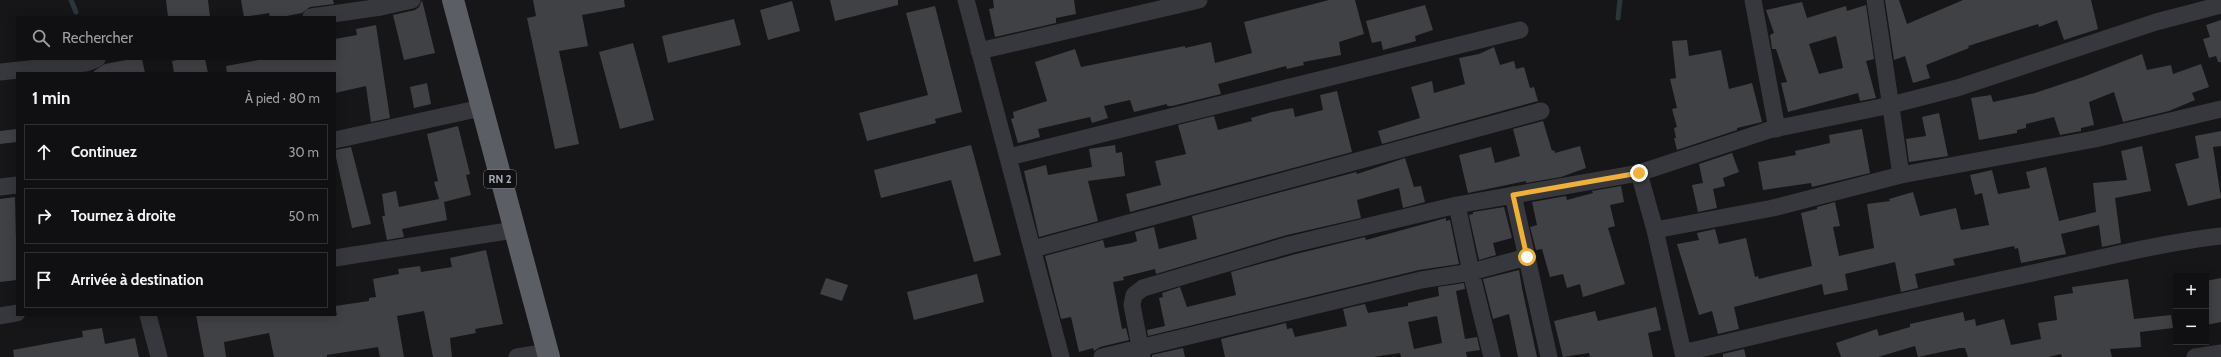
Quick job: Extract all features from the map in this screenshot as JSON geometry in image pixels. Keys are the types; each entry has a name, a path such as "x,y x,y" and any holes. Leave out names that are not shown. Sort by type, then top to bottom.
{"highway":[{"name":"RN 2","path":"454,0 548,354"}],"street":[{"path":"318,16 381,7 412,0"},
{"path":"966,0 1061,357"},
{"path":"979,51 1199,0"},
{"path":"1752,0 1777,129"},
{"path":"1875,0 1901,175"},
{"path":"1141,352 1132,305 1134,295 1143,288 1289,245 1456,205 1639,173 1777,129 1891,105 1964,85 2156,22 2221,5"},
{"path":"1009,157 1520,30"},
{"path":"0,72 90,65"},
{"path":"336,140 482,108"},
{"path":"1655,230 1773,208 1901,175 2095,139 2221,109"},
{"path":"1033,250 1541,111"},
{"path":"1639,173 1655,230 1683,355 1838,315 2191,240 2221,236"},
{"path":"0,187 16,185"},
{"path":"1513,195 1549,357"},
{"path":"1456,205 1492,357"},
{"path":"336,258 514,230"},
{"path":"1102,357 1141,352 1421,280 1471,272 1527,257"},
{"path":"0,316 16,313"},
{"path":"148,316 159,357"},
{"path":"2195,357 2221,353"},
{"path":"517,357 548,354"}],"building":[{"path":"166,0 208,0 210,16 168,16"},
{"path":"241,0 333,0 334,4 310,7 302,13 286,16 270,16 269,13 244,16"},
{"path":"422,0 435,53 404,60 393,15 415,10 419,7"},
{"path":"533,0 624,0 625,7 582,15 588,46 559,51 579,144 555,149 527,18 536,16"},
{"path":"830,0 898,0 898,5 835,21"},
{"path":"993,0 1074,0 1076,14 1056,18 1056,23 995,37 989,9 994,8"},
{"path":"1329,0 1355,0 1364,34 1339,42 1341,55 1303,62 1304,65 1287,69 1286,66 1218,84 1221,94 1172,106 1167,106 1167,104 1134,112 1130,100 1104,106 1108,118 1092,123 1090,117 1038,129 1040,137 1018,143 1011,119 1014,118 1013,112 1047,101 1035,62 1075,49 1081,67 1211,42 1215,63 1252,53 1244,22"},
{"path":"1885,0 1899,0 1907,24 1963,0 2091,0 2098,29 2064,40 2057,20 2039,27 2038,24 1968,46 1969,48 1926,65 1930,78 1913,83 1905,56 1894,60"},
{"path":"792,1 800,31 768,40 760,10"},
{"path":"1802,2 1807,18 1846,6 1847,11 1866,5 1874,59 1866,61 1876,98 1860,101 1858,93 1788,112 1781,83 1787,82 1776,49 1772,49 1770,35 1774,33 1766,10","holes":["1836,36 1843,68 1819,74 1809,44"]},
{"path":"1425,5 1433,30 1415,36 1416,41 1383,50 1381,41 1372,43 1366,21"},
{"path":"935,6 962,112 935,119 936,123 867,141 859,113 928,95 906,13"},
{"path":"734,19 741,45 668,63 662,36"},
{"path":"2221,20 2221,62 2218,62 2216,56 2209,58 2203,39 2210,37 2206,25"},
{"path":"376,25 390,118 371,122 366,86 336,93 336,72 227,72 226,66 259,60 336,60 336,39 357,35 356,29"},
{"path":"1687,40 1689,56 1721,50 1729,89 1752,83 1762,122 1737,128 1737,130 1677,150 1674,138 1676,138 1674,128 1677,127 1672,109 1677,108 1670,79 1676,78 1672,41"},
{"path":"633,43 654,120 620,129 599,52"},
{"path":"1494,47 1500,65 1514,61 1516,69 1524,67 1530,88 1534,87 1538,101 1382,144 1378,131 1420,118 1411,87 1432,81 1434,93 1465,84 1459,58 1479,54"},
{"path":"2142,54 2147,70 2171,65 2173,74 2201,64 2209,87 2192,93 2195,100 2169,111 2123,122 2114,92 2089,102 2094,125 2081,128 2081,131 2060,135 2054,117 2026,124 2026,128 2017,130 2017,133 1979,140 1971,98 1991,95 1993,102 2035,93 2083,77"},
{"path":"126,60 142,60 145,72 94,72 105,64"},
{"path":"205,60 208,72 174,72 172,61"},
{"path":"427,83 431,104 414,108 410,87"},
{"path":"1337,91 1352,152 1130,212 1126,194 1161,185 1155,161 1186,154 1178,125 1214,116 1218,130 1252,121 1251,118 1293,108 1295,117 1323,110 1320,95"},
{"path":"1939,113 1948,156 1909,162 1906,139 1926,136 1922,117"},
{"path":"1543,121 1552,151 1554,150 1555,153 1580,146 1586,168 1561,177 1526,183 1526,181 1468,193 1459,155 1491,147 1495,163 1520,156 1513,129"},
{"path":"458,126 470,174 466,175 471,195 444,202 447,220 402,229 404,237 387,240 382,216 385,216 382,194 396,191 399,207 439,199 434,182 438,181 427,134"},
{"path":"16,129 16,142 0,144 0,131"},
{"path":"1862,129 1870,173 1812,187 1811,183 1763,190 1758,162 1796,155 1795,151 1830,143 1829,135"},
{"path":"2221,131 2221,146 2213,147 2221,198 2188,206 2175,164 2199,158 2195,136"},
{"path":"971,145 1001,255 974,262 951,180 881,198 874,170"},
{"path":"1115,145 1116,153 1122,152 1125,176 1088,181 1098,221 1039,237 1024,171 1046,165 1048,175 1092,167 1089,149"},
{"path":"2142,146 2151,191 2115,198 2121,243 2102,247 2099,225 2061,234 2066,254 2021,263 2018,248 2015,249 2014,246 1953,259 1955,265 1915,274 1918,288 1901,292 1895,262 1845,274 1848,290 1824,295 1822,284 1734,307 1739,329 1718,334 1712,311 1699,315 1677,244 1699,240 1697,233 1715,229 1719,244 1746,238 1755,277 1758,276 1759,279 1812,266 1801,213 1835,202 1840,226 1833,227 1839,256 1874,248 1867,204 1890,201 1889,199 1913,192 1920,216 1956,208 1961,230 1989,225 1982,193 1975,195 1970,175 1992,170 1998,194 2030,188 2026,172 2046,167 2059,221 2096,212 2093,183 2127,180 2121,151"},
{"path":"351,147 371,224 352,228 336,157 336,150"},
{"path":"1732,153 1739,172 1723,178 1725,186 1713,189 1717,208 1698,212 1692,185 1703,183 1699,164"},
{"path":"1405,158 1414,187 1421,186 1425,202 1403,208 1399,188 1357,200 1361,218 1287,235 1156,274 1155,269 1123,277 1124,280 1113,282 1122,329 1126,328 1129,340 1100,347 1094,351 1093,348 1079,352 1071,317 1061,319 1045,256 1103,240 1105,248 1132,243 1137,241 1135,232 1154,227 1159,249 1197,239 1192,216 1356,172 1357,174"},
{"path":"1621,186 1624,202 1610,205 1615,226 1608,228 1625,284 1583,297 1580,284 1567,288 1563,274 1550,277 1542,249 1536,250 1530,227 1537,225 1532,202 1566,196 1567,200 1593,193 1592,191"},
{"path":"15,197 16,280 0,282 0,199"},
{"path":"1504,207 1512,238 1493,243 1496,255 1479,260 1469,215 1473,214 1473,212"},
{"path":"1446,218 1446,221 1450,220 1459,264 1419,270 1148,336 1147,330 1165,326 1159,298 1163,297 1162,293 1180,287 1187,307 1236,295 1231,272 1365,237 1366,240"},
{"path":"486,250 503,324 475,329 476,333 450,338 452,357 433,357 424,311 397,316 404,357 380,357 378,347 327,355 327,357 274,357 269,333 224,342 226,357 204,357 196,316 336,316 336,306 369,301 369,298 376,297 373,279 399,274 398,269 420,266 421,272 452,267 450,258"},
{"path":"1519,270 1537,357 1518,357 1509,314 1493,319 1483,279"},
{"path":"977,274 984,302 914,320 907,292"},
{"path":"826,278 848,285 842,301 820,294"},
{"path":"2221,278 2221,322 2209,324 2209,309 2209,280"},
{"path":"2128,279 2134,319 2171,315 2173,328 2140,332 2141,347 2110,349 2112,357 2062,357 2061,354 2048,357 1968,357 1965,348 1960,348 1918,357 1915,346 1878,357 1841,357 1836,343 1877,329 1879,336 1910,327 1910,324 1963,312 1965,321 1975,319 1976,326 2004,319 2011,345 2041,339 2038,323 2057,320 2054,296 2073,293 2072,287"},
{"path":"1464,283 1465,289 1456,291 1465,339 1477,337 1480,350 1466,352 1467,357 1401,357 1400,353 1373,357 1225,357 1221,339 1286,323 1287,329 1292,328 1295,337 1347,326 1343,309 1365,304 1368,313 1408,306 1408,303 1439,296 1438,287","holes":["1437,316 1442,343 1414,349 1408,322"]},
{"path":"1656,307 1661,330 1648,333 1653,357 1590,357 1589,353 1563,357 1554,321 1595,311 1598,321"},
{"path":"102,328 105,344 135,338 139,357 14,357 13,350 83,337 82,331"},
{"path":"1183,348 1185,357 1152,357 1152,355"},
{"path":"1744,349 1746,357 1723,357 1723,354"}],"waterway":[{"path":"71,0 76,12"},
{"path":"1618,18 1620,0"}],"route":[{"path":"1527,257 1513,195 1639,173"}]}
